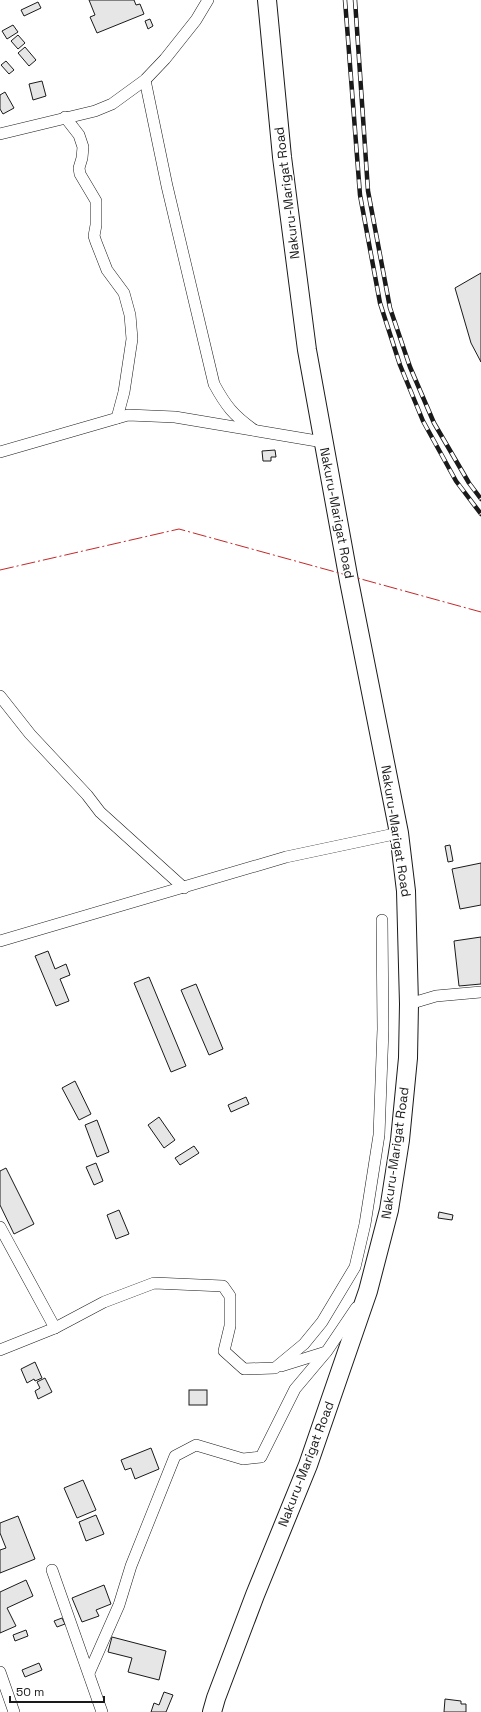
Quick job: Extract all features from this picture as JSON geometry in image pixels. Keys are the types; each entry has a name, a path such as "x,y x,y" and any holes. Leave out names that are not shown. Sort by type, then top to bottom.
{"main road":[{"name":"Nakuru-Marigat Road","path":"212,1712 255,1595 308,1465 368,1292 389,1210 400,1140 408,1058 409,1004 406,891 399,833 323,442 307,350 282,157 267,0"}],"street":[{"path":"0,134 65,117 95,111 112,104 145,80 165,59 187,31 208,0"},
{"path":"145,80 167,186 214,384 226,406 240,420 254,430"},
{"path":"65,117 79,135 83,147 79,168 80,174 96,201 96,225 94,236 107,270 124,293 130,315 132,338 124,392 117,418"},
{"path":"0,452 128,415 175,417 323,442"},
{"path":"0,696 30,734 87,795 100,812 184,888"},
{"path":"0,941 286,857 399,833"},
{"path":"275,1368 304,1344 322,1322 355,1267 357,1260 365,1224 379,1136 383,1029 382,920"},
{"path":"409,1004 436,996 481,992"},
{"path":"0,1227 55,1328"},
{"path":"0,1350 55,1328 104,1302 154,1283 223,1286 230,1296 230,1326 224,1351 244,1369 275,1368 327,1351"},
{"path":"89,1673 119,1605 132,1566 175,1456 196,1445 243,1458 261,1457 295,1388 327,1351 368,1292"},
{"path":"52,1570 102,1712"},
{"path":"0,1672 14,1712"}],"building":[{"path":"89,0 134,0 136,5 140,4 144,14 97,33 90,17 95,15"},
{"path":"38,2 41,8 24,16 21,10"},
{"path":"150,19 153,26 148,29 145,21"},
{"path":"13,25 18,32 7,39 2,31"},
{"path":"18,35 25,43 18,49 11,41"},
{"path":"25,47 36,60 29,66 18,53"},
{"path":"6,61 14,70 9,74 1,65"},
{"path":"42,81 46,96 33,100 29,84"},
{"path":"5,92 14,108 3,114 0,109 0,95"},
{"path":"481,273 481,362 471,343 455,288"},
{"path":"275,450 276,457 271,457 271,461 263,461 262,451"},
{"path":"450,845 453,861 448,862 445,846"},
{"path":"481,863 481,905 460,909 452,869"},
{"path":"481,937 481,984 459,986 454,941"},
{"path":"48,951 55,969 66,964 70,975 60,979 69,1001 56,1006 35,956"},
{"path":"149,977 186,1066 171,1072 134,983"},
{"path":"196,984 223,1049 209,1055 181,990"},
{"path":"75,1081 91,1114 79,1120 62,1088"},
{"path":"246,1097 249,1104 231,1112 228,1105"},
{"path":"159,1117 175,1140 164,1148 148,1125"},
{"path":"97,1120 109,1152 97,1157 85,1125"},
{"path":"194,1146 199,1153 180,1165 175,1158"},
{"path":"96,1163 103,1181 94,1185 86,1167"},
{"path":"6,1168 34,1224 14,1234 0,1205 0,1171"},
{"path":"119,1210 129,1234 116,1239 107,1215"},
{"path":"439,1212 453,1215 452,1220 438,1218"},
{"path":"35,1362 42,1378 35,1381 34,1379 27,1383 21,1369"},
{"path":"45,1378 52,1392 38,1399 35,1391 40,1388 37,1382"},
{"path":"189,1390 207,1390 207,1405 189,1405"},
{"path":"151,1448 159,1469 135,1479 131,1468 125,1470 121,1460"},
{"path":"83,1480 96,1510 77,1518 64,1488"},
{"path":"96,1515 104,1534 86,1541 79,1522"},
{"path":"18,1516 35,1559 0,1573 0,1550 6,1548 0,1533 0,1523"},
{"path":"26,1580 33,1596 7,1608 16,1626 0,1633 0,1592"},
{"path":"104,1585 111,1604 96,1610 99,1616 82,1622 72,1598"},
{"path":"62,1618 65,1624 57,1627 54,1621"},
{"path":"26,1630 28,1636 15,1641 13,1635"},
{"path":"112,1637 166,1651 159,1680 128,1672 132,1658 108,1652"},
{"path":"39,1663 42,1670 25,1677 22,1670"},
{"path":"164,1692 173,1695 166,1712 151,1712 154,1703 159,1705"},
{"path":"445,1699 461,1701 461,1704 466,1704 466,1712 444,1712"}],"railway":[{"path":"345,0 360,195 380,303 400,365 423,421 456,481 481,514"},
{"path":"355,0 368,191 390,308 410,367 434,423 469,483 481,499"}],"power":[{"path":"0,570 179,529 481,612"}]}
